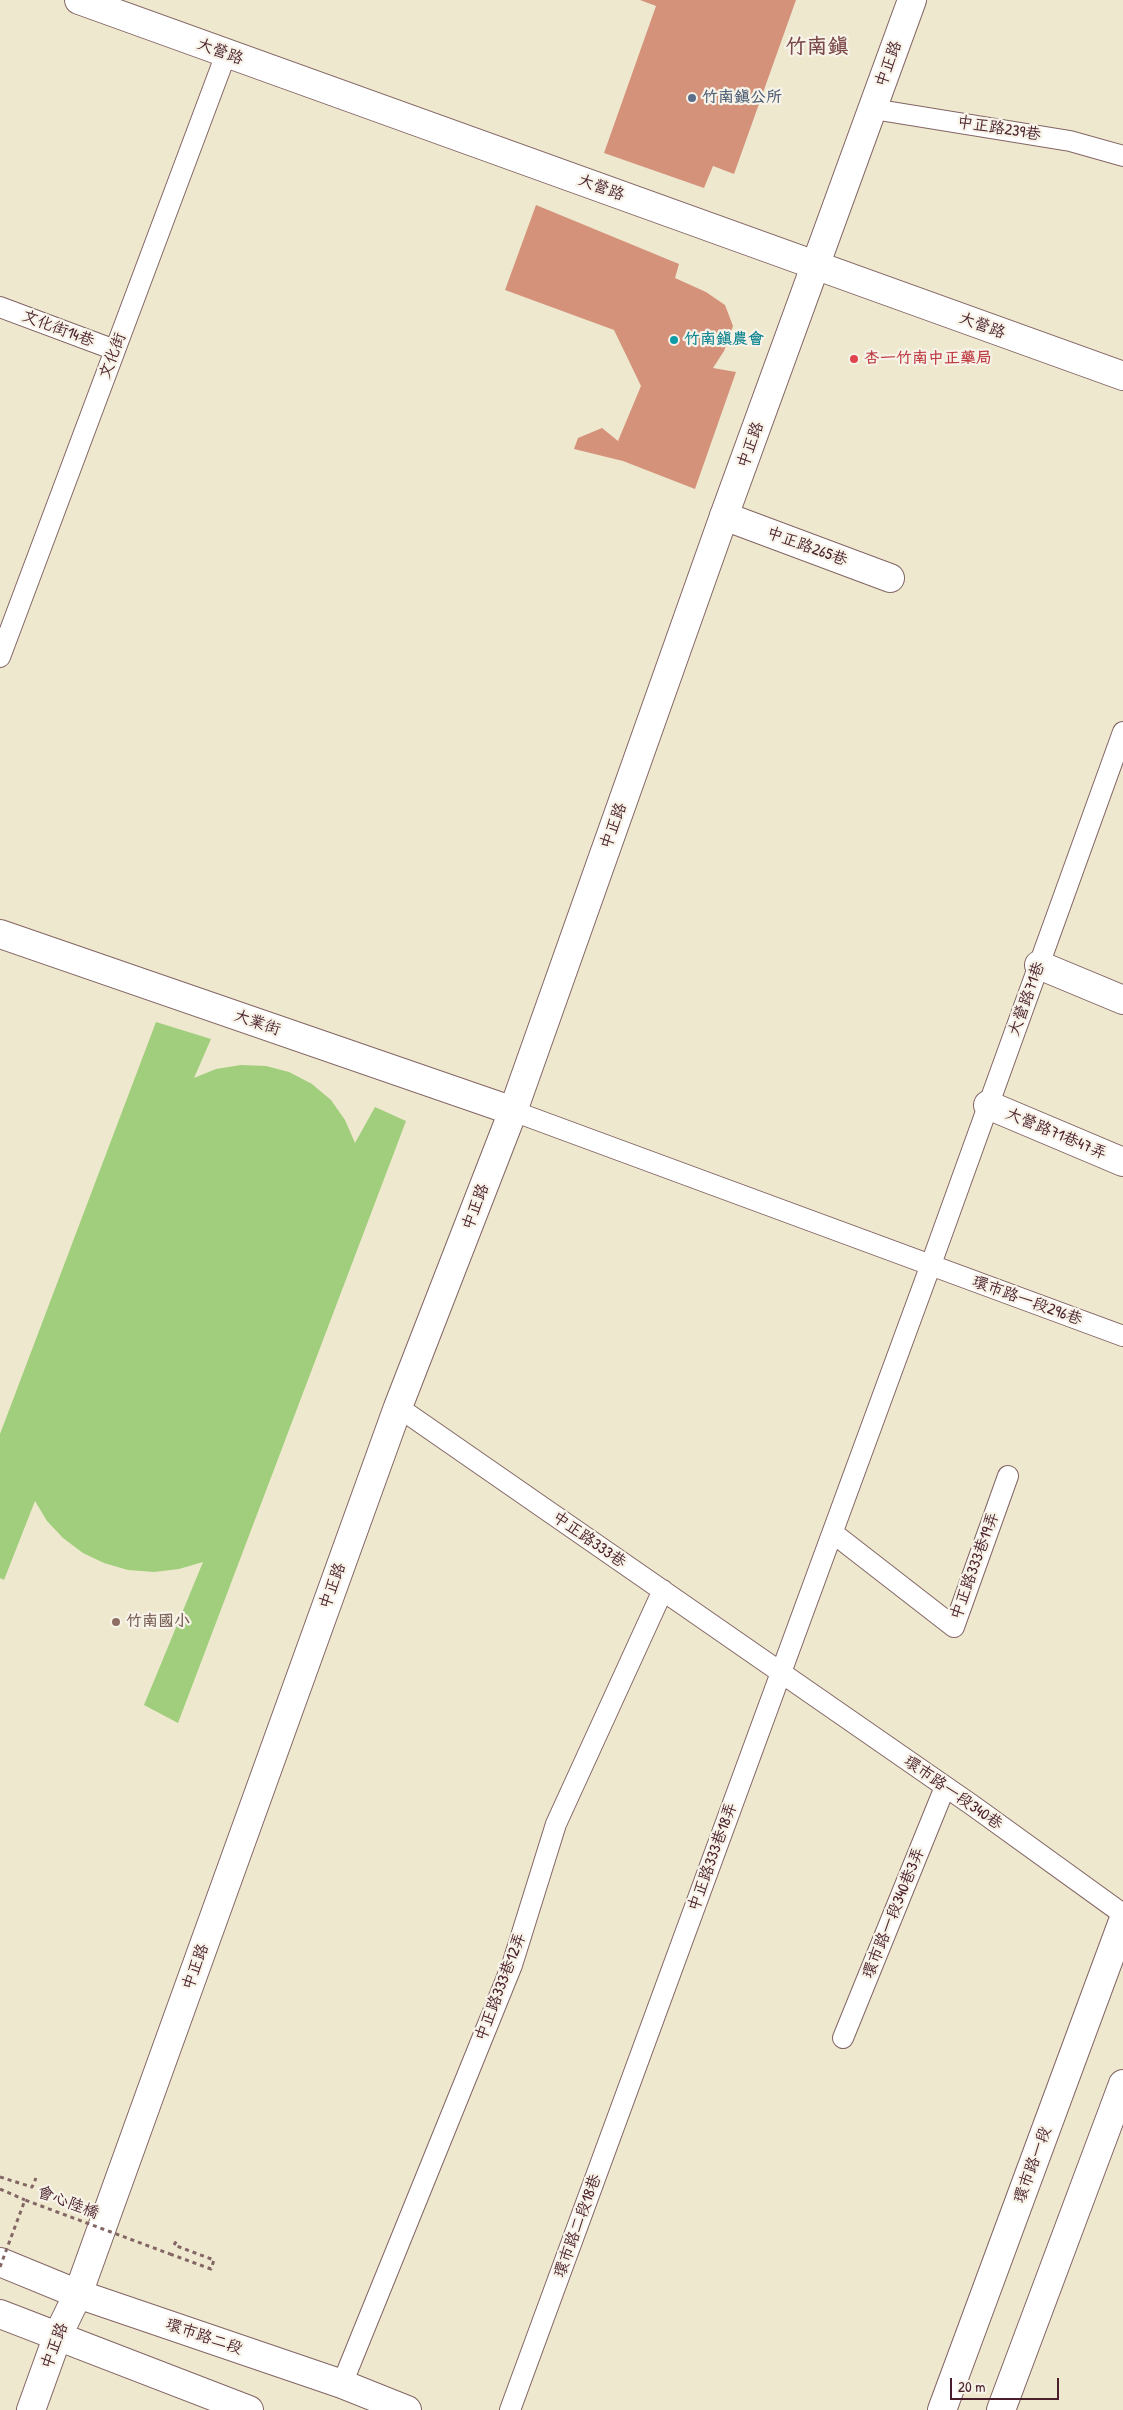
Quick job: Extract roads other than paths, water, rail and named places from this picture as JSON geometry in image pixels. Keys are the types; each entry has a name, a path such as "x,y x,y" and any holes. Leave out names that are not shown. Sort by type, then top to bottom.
{"street":[{"name":"大營路","path":"79,0 1123,376"},
{"name":"中正路","path":"31,2410 58,2335 78,2294 398,1407 513,1111 724,516 912,0"},
{"name":"中正路265巷","path":"724,516 890,578"},
{"name":"大業街","path":"0,934 513,1111"},
{"path":"1039,966 1123,1000"},
{"name":"大營路71巷47弄","path":"988,1105 1123,1162"},
{"name":"環市路一段","path":"942,2410 1123,1921"},
{"path":"1001,2410 1123,2084"},
{"name":"環市路二段","path":"0,2262 78,2294 342,2384 408,2410"},
{"path":"0,2314 249,2410"}],"lane":[{"name":"文化街","path":"0,657 226,54"},
{"name":"中正路239巷","path":"873,109 1070,141 1123,156"},
{"name":"文化街14巷","path":"0,307 115,350"},
{"name":"大營路71巷","path":"930,1266 1123,732"},
{"name":"環市路一段296巷","path":"513,1111 1123,1336"},
{"path":"781,1672 930,1266"},
{"name":"中正路333巷","path":"398,1407 781,1672"},
{"name":"中正路333巷19弄","path":"833,1533 954,1627 1008,1476"},
{"name":"中正路333巷12弄","path":"342,2384 512,1965 556,1824 662,1590"},
{"name":"環市路一段340巷","path":"781,1672 1123,1914"},
{"name":"中正路333巷18弄","path":"645,2041 781,1672"},
{"name":"環市路一段340巷3弄","path":"843,2038 944,1787"},
{"name":"環市路二段18巷","path":"510,2410 645,2041"}],"place":[{"name":"竹南鎮公所","path":"692,98"},
{"name":"竹南鎮農會","path":"674,340"},
{"name":"杏一竹南中正藥局","path":"854,359"},
{"name":"竹南國小","path":"116,1622"}],"district":[{"name":"竹南鎮","path":"817,47"}]}
